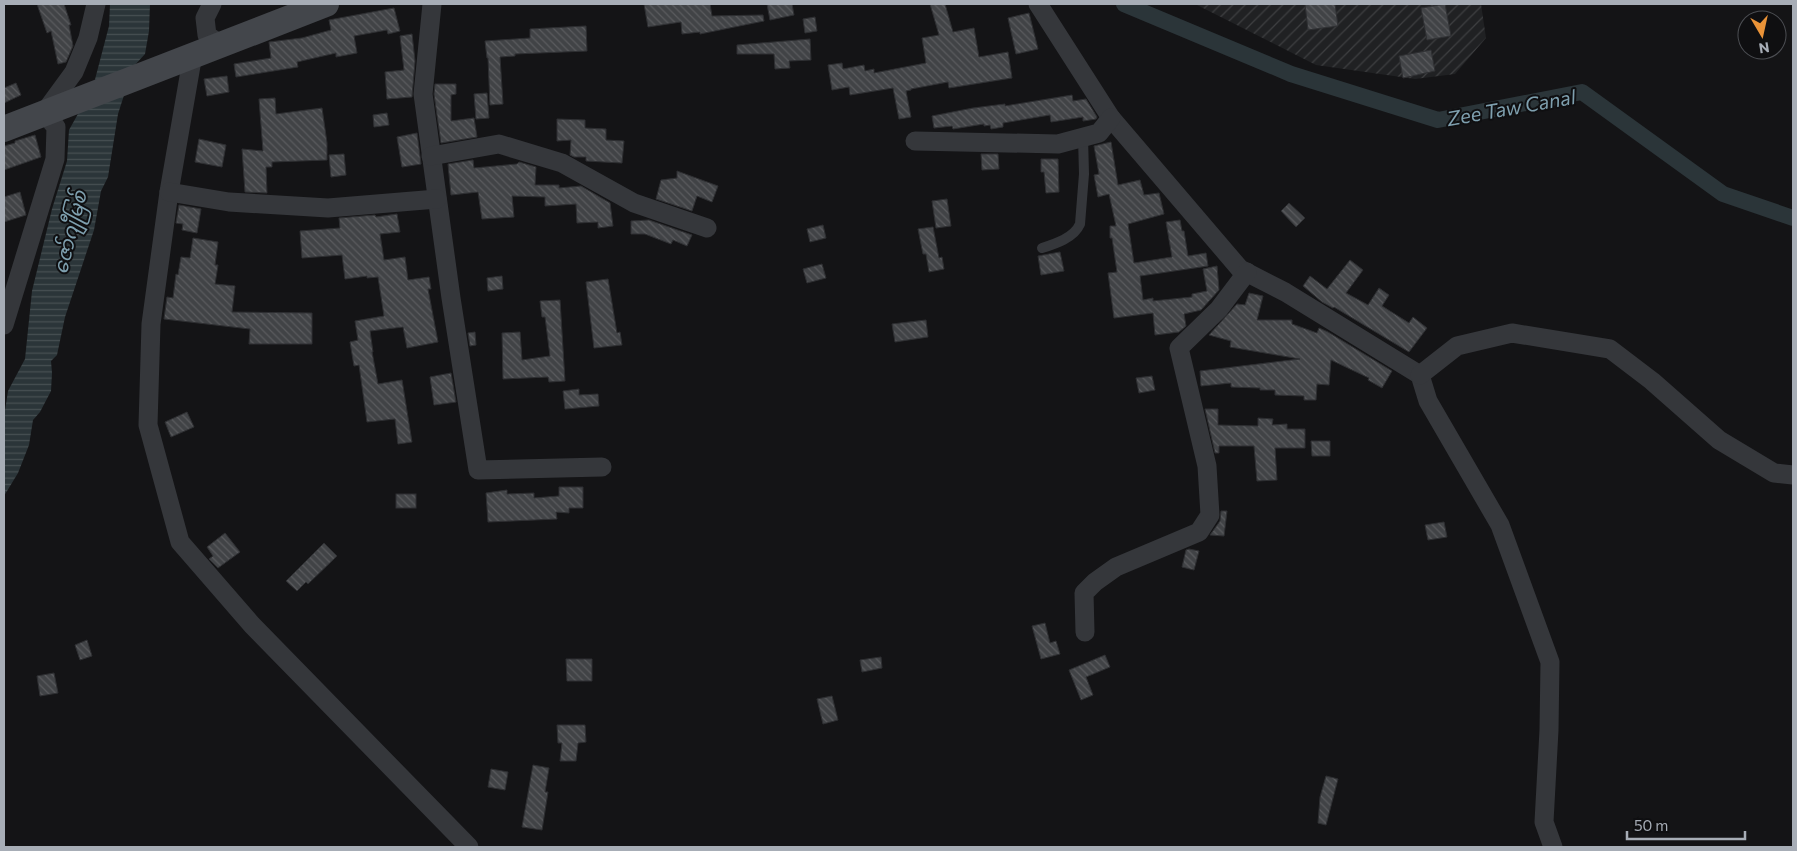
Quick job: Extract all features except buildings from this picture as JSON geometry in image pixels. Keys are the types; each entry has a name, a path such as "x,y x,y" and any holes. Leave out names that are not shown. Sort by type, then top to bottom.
{"street":[{"path":"4,325 55,159 56,127 54,110 74,72 88,38 96,4"},
{"path":"212,4 205,18 207,35 220,44"},
{"path":"4,129 193,54 326,4"},
{"path":"432,4 423,94 451,298 478,470 602,467"},
{"path":"1038,4 1111,118 1240,269 1285,292 1420,375 1428,401 1500,525 1550,662 1549,730 1544,822 1553,847"},
{"path":"193,54 169,192 151,324 148,426 180,542 252,625 469,847"},
{"path":"915,141 1058,144 1099,133 1111,118"},
{"path":"431,156 499,144 562,163 634,203 706,228"},
{"path":"169,192 229,202 328,208 437,199"},
{"path":"1084,632 1084,593 1095,582 1116,567 1199,532 1210,515 1207,466 1179,348 1219,309 1247,272"},
{"path":"1420,375 1457,346 1512,333 1610,349 1652,381 1719,440 1774,473 1793,476"}],"lane":[{"path":"1042,248 1058,243 1078,230 1084,174 1083,137"}],"shaded area":[{"path":"1195,4 1481,4 1486,38 1455,74 1415,79 1316,65"}],"water":[{"name":"ဇော်ဂျီမြစ်","path":"110,4 150,4 149,31 145,54 133,67 118,114 108,177 101,191 94,230 65,317 57,355 51,361 51,391 40,412 33,420 29,445 18,473 4,496 4,417 8,391 25,359 32,291 52,209 67,161 69,130 93,87 109,26"}],"waterway":[{"name":"Zee Taw Canal","path":"1124,4 1291,74 1438,120 1582,92 1723,194 1793,218"}]}
